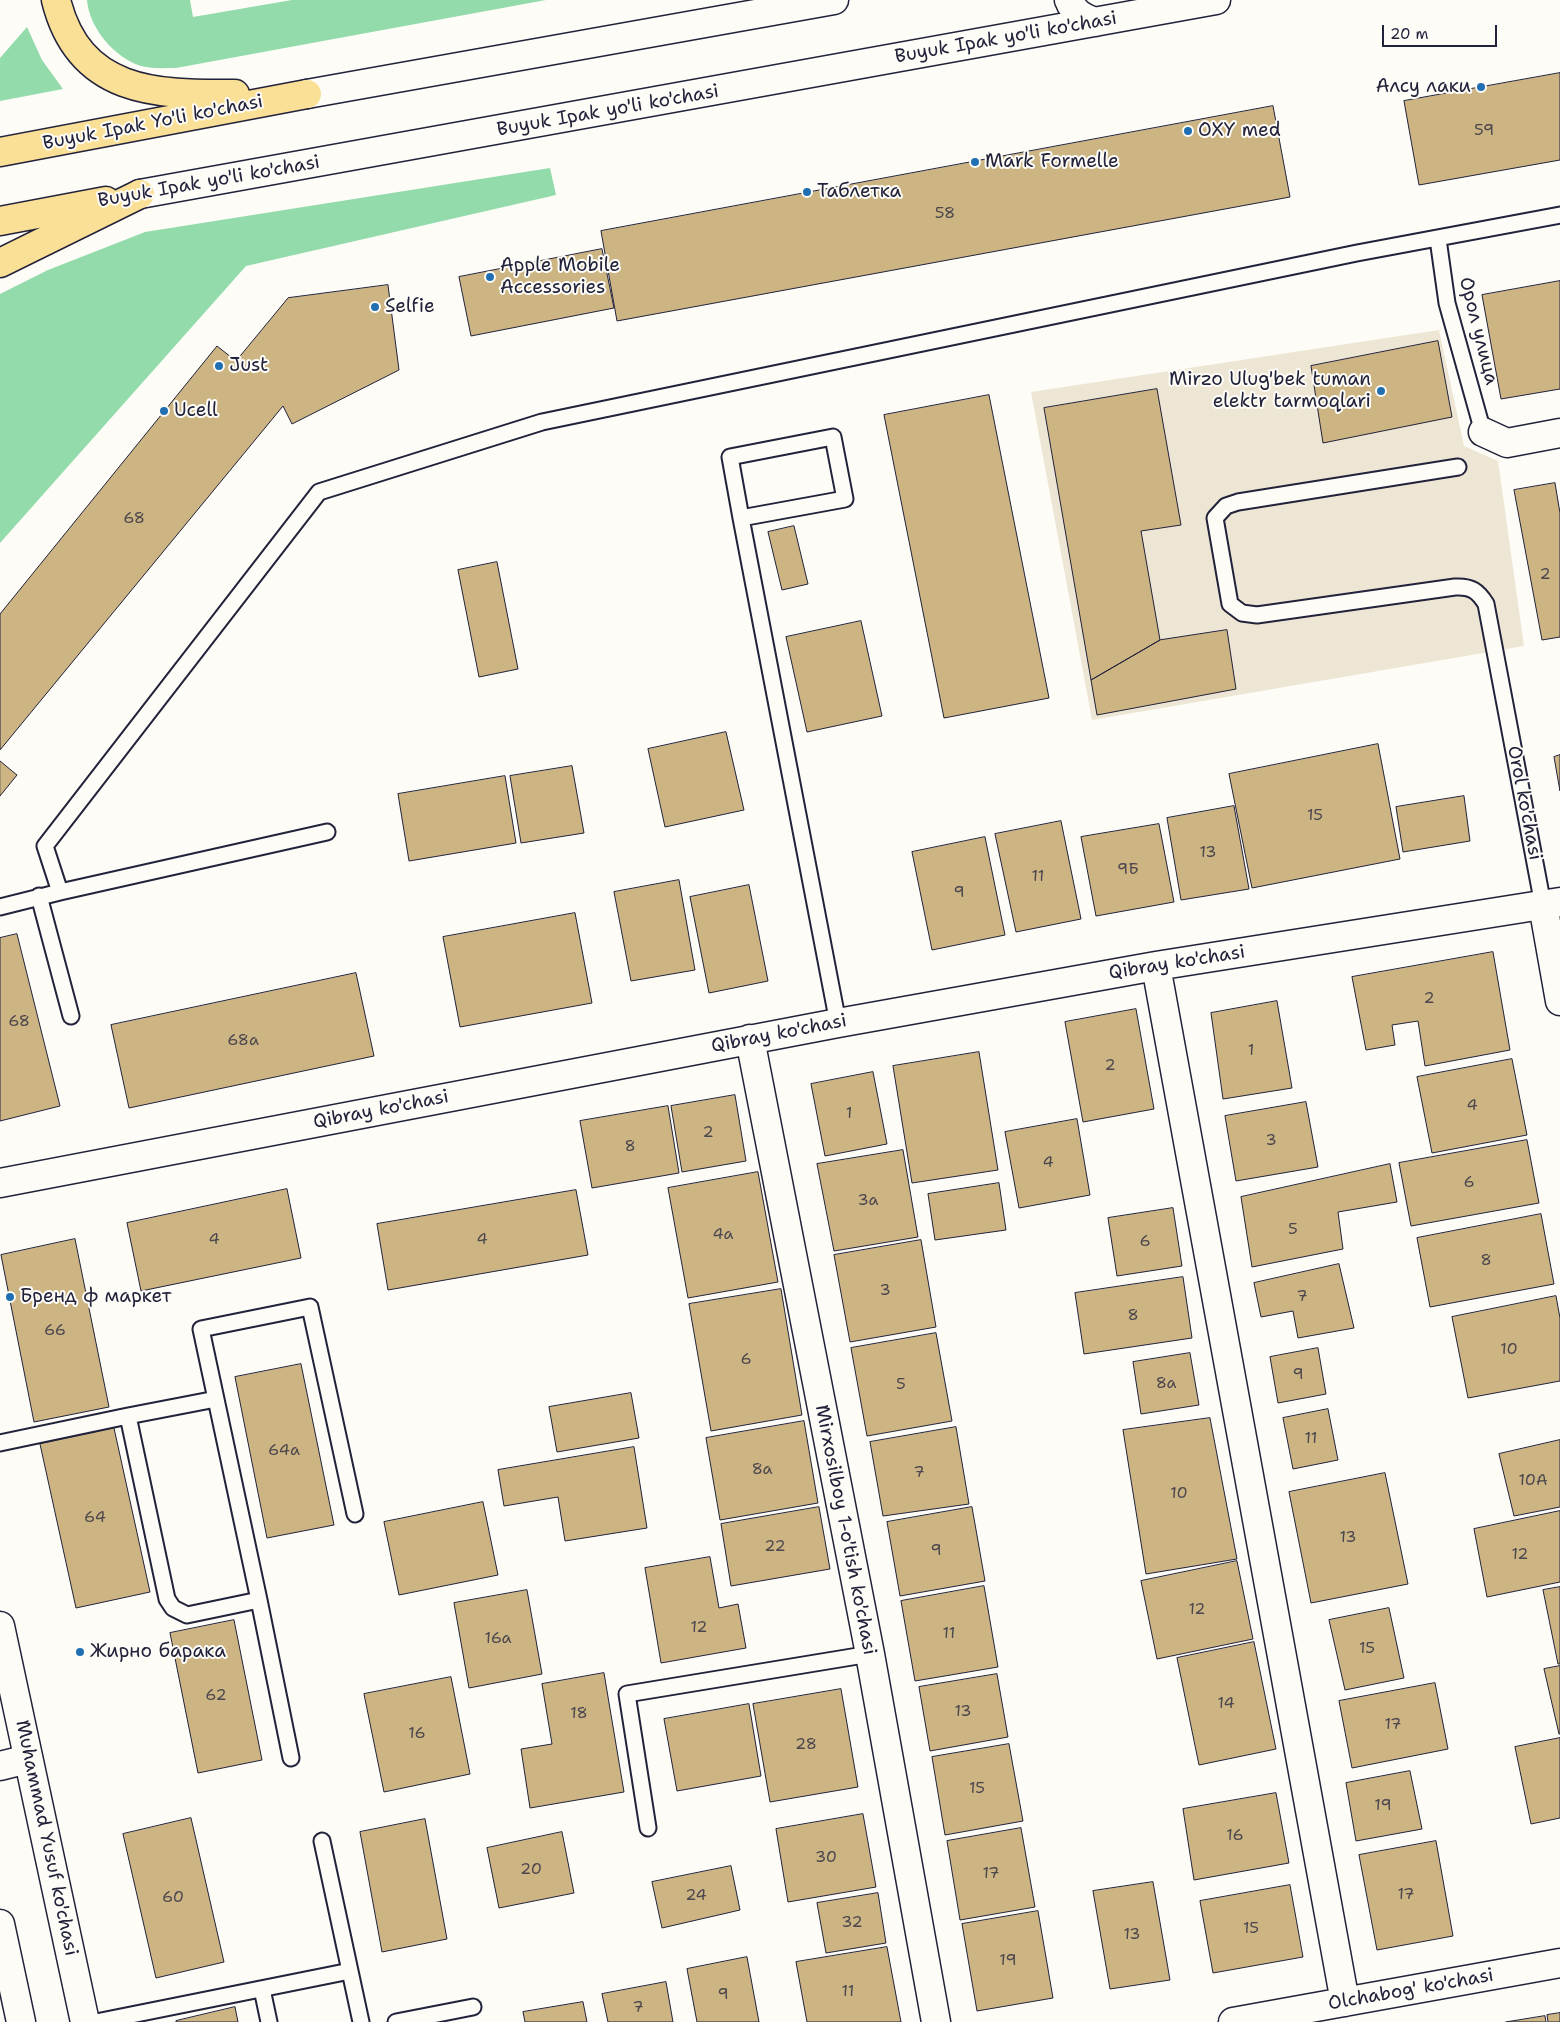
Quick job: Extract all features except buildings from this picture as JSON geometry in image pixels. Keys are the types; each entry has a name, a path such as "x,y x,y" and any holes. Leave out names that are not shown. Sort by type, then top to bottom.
{"main road":[{"path":"56,0 63,22 77,49 92,63 120,82 149,90 194,95 307,94"},
{"name":"Buyuk Ipak Yo'li ko'chasi","path":"0,152 307,94"},
{"path":"0,264 140,194"},
{"name":"Buyuk Ipak yo'li ko'chasi","path":"0,221 140,194"}],"street":[{"path":"307,94 834,0"},
{"path":"1069,0 1072,8 1080,17 1095,22"},
{"name":"Buyuk Ipak yo'li ko'chasi","path":"140,194 1216,0"},
{"path":"1484,432 1507,443 1560,434"},
{"name":"Qibray ko'chasi","path":"0,1183 838,1023 1156,966 1552,903"},
{"name":"Orol ko'chasi","path":"1552,903 1560,1001"},
{"path":"1156,966 1345,2002"},
{"name":"Mirxosilboy 1-o'tish ko'chasi","path":"740,1041 870,1654 936,2022"},
{"name":"Muhammad Yusuf ko'chasi","path":"0,1626 85,2022"},
{"path":"0,1766 28,1759"},
{"path":"0,1924 21,2022"},
{"name":"Olchabog' ko'chasi","path":"1233,2022 1560,1963"}],"lane":[{"path":"60,892 45,846 320,492 542,422 1357,253 1560,215"},
{"name":"Орол улица","path":"1438,239 1447,304 1484,432"},
{"path":"741,518 845,499 833,437 730,457 741,518 838,1023"},
{"name":"Orol ko'chasi","path":"1458,466 1238,502 1226,506 1215,518 1230,604 1242,613 1257,615 1464,586 1473,588 1486,604 1552,903"},
{"path":"0,907 39,896 327,832"},
{"path":"39,896 71,1016"},
{"path":"291,1758 201,1329 310,1307 355,1514"},
{"path":"0,1443 216,1399"},
{"path":"128,1416 167,1599 173,1608 187,1615 259,1600"},
{"path":"648,1828 627,1694 870,1654"},
{"path":"322,1841 361,2022"},
{"path":"96,2022 350,1972"},
{"path":"262,1989 269,2022"},
{"path":"396,2022 473,2007"}],"shaded area":[{"path":"1439,330 1464,446 1498,461 1524,646 1092,720 1031,392"}],"green space":[{"path":"87,0 190,0 193,17 292,0 546,0 176,68 150,68 131,62 113,49 98,31 89,11"},
{"path":"27,27 42,60 63,89 0,101 0,58"},
{"path":"550,168 556,195 246,266 0,543 0,294 48,270 145,232"}],"place":[{"name":"Алсу лаки","path":"1481,87"},
{"name":"OXY med","path":"1188,131"},
{"name":"Mark Formelle","path":"975,162"},
{"name":"Таблетка","path":"807,192"},
{"name":"Apple Mobile Accessories","path":"490,277"},
{"name":"Selfie","path":"375,307"},
{"name":"Just","path":"219,366"},
{"name":"Mirzo Ulug'bek tuman elektr tarmoqlari","path":"1381,391"},
{"name":"Ucell","path":"164,411"},
{"name":"Бренд ф маркет","path":"10,1297"},
{"name":"Жирно барака","path":"80,1652"}]}
